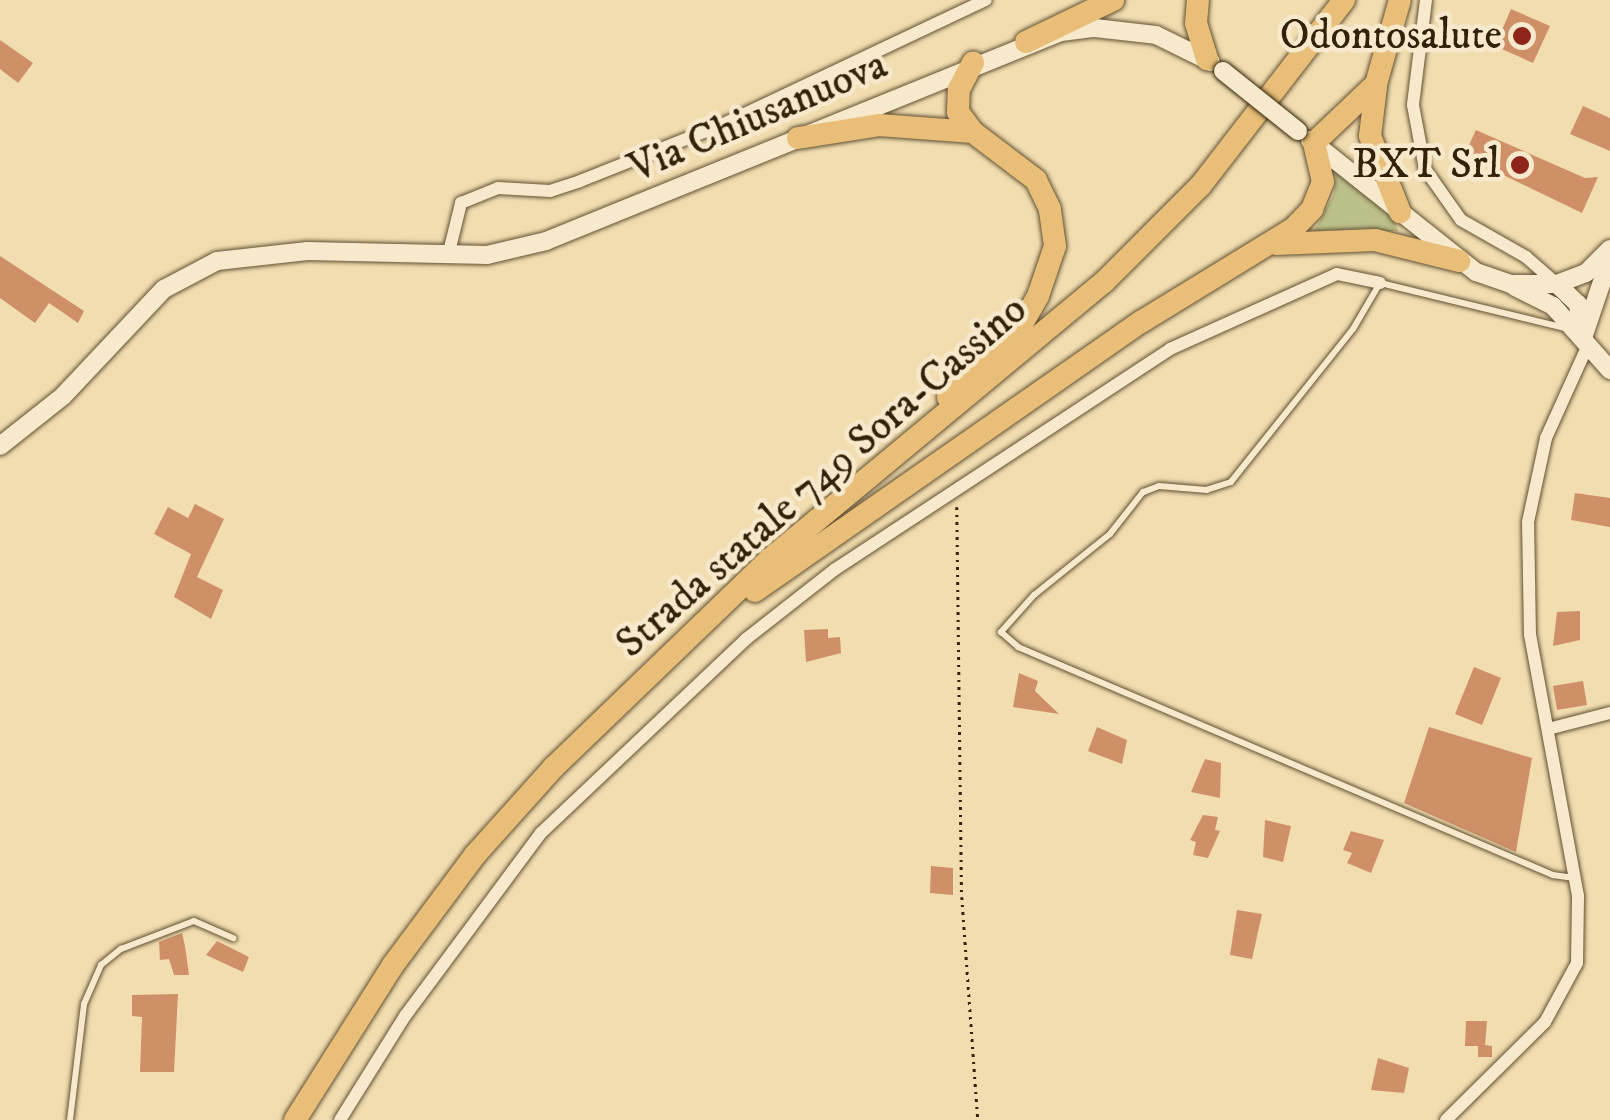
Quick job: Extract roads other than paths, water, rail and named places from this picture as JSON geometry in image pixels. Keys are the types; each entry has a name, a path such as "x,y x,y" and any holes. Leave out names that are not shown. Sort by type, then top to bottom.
{"highway":[{"path":"1026,42 1113,0"},
{"path":"1198,0 1196,23 1215,65"},
{"name":"Strada statale 749 Sora-Cassino","path":"295,1120 393,965 475,855 639,683 769,560 1104,282 1202,185 1344,0"},
{"path":"1400,0 1376,84 1370,136 1400,212"},
{"path":"769,560 807,517 1011,342 1038,296 1054,246 1050,209 1036,180 973,132 958,112 959,89 973,63"},
{"path":"639,683 671,665 798,559 1141,322 1276,244 1320,193 1322,160 1306,137 1376,84"},
{"path":"798,138 879,125 973,132"},
{"path":"1276,244 1376,240 1460,260"}],"street":[{"path":"1426,0 1413,105 1425,168 1461,220 1526,257 1578,304 1585,342"},
{"path":"448,256 461,203 498,188 550,191 580,181 719,126 983,1"},
{"name":"Via Chiusanuova","path":"0,446 43,415 164,289 193,270 251,254 307,251 487,255 561,236 973,63 1026,42 1078,30 1127,29 1156,34 1215,65 1460,260 1553,306 1610,370"},
{"path":"1510,284 1557,284 1586,273 1610,249"},
{"path":"1446,1120 1544,1022 1577,964 1575,878 1530,635 1528,522 1546,438 1585,342 1610,258"},
{"path":"340,1120 540,833 642,732 834,570 1202,333 1337,274 1380,283"},
{"path":"1548,729 1610,713"}],"lane":[{"path":"1575,878 1553,875 1018,647 1001,632 1034,595 1110,534 1142,492 1159,486 1207,490 1231,482 1353,329 1380,283 1552,322 1585,342"},
{"path":"70,1120 84,1004 102,965 120,949 194,920 233,938"}],"place":[{"name":"Odontosalute","path":"1522,36"},
{"name":"BXT Srl","path":"1520,165"}]}
